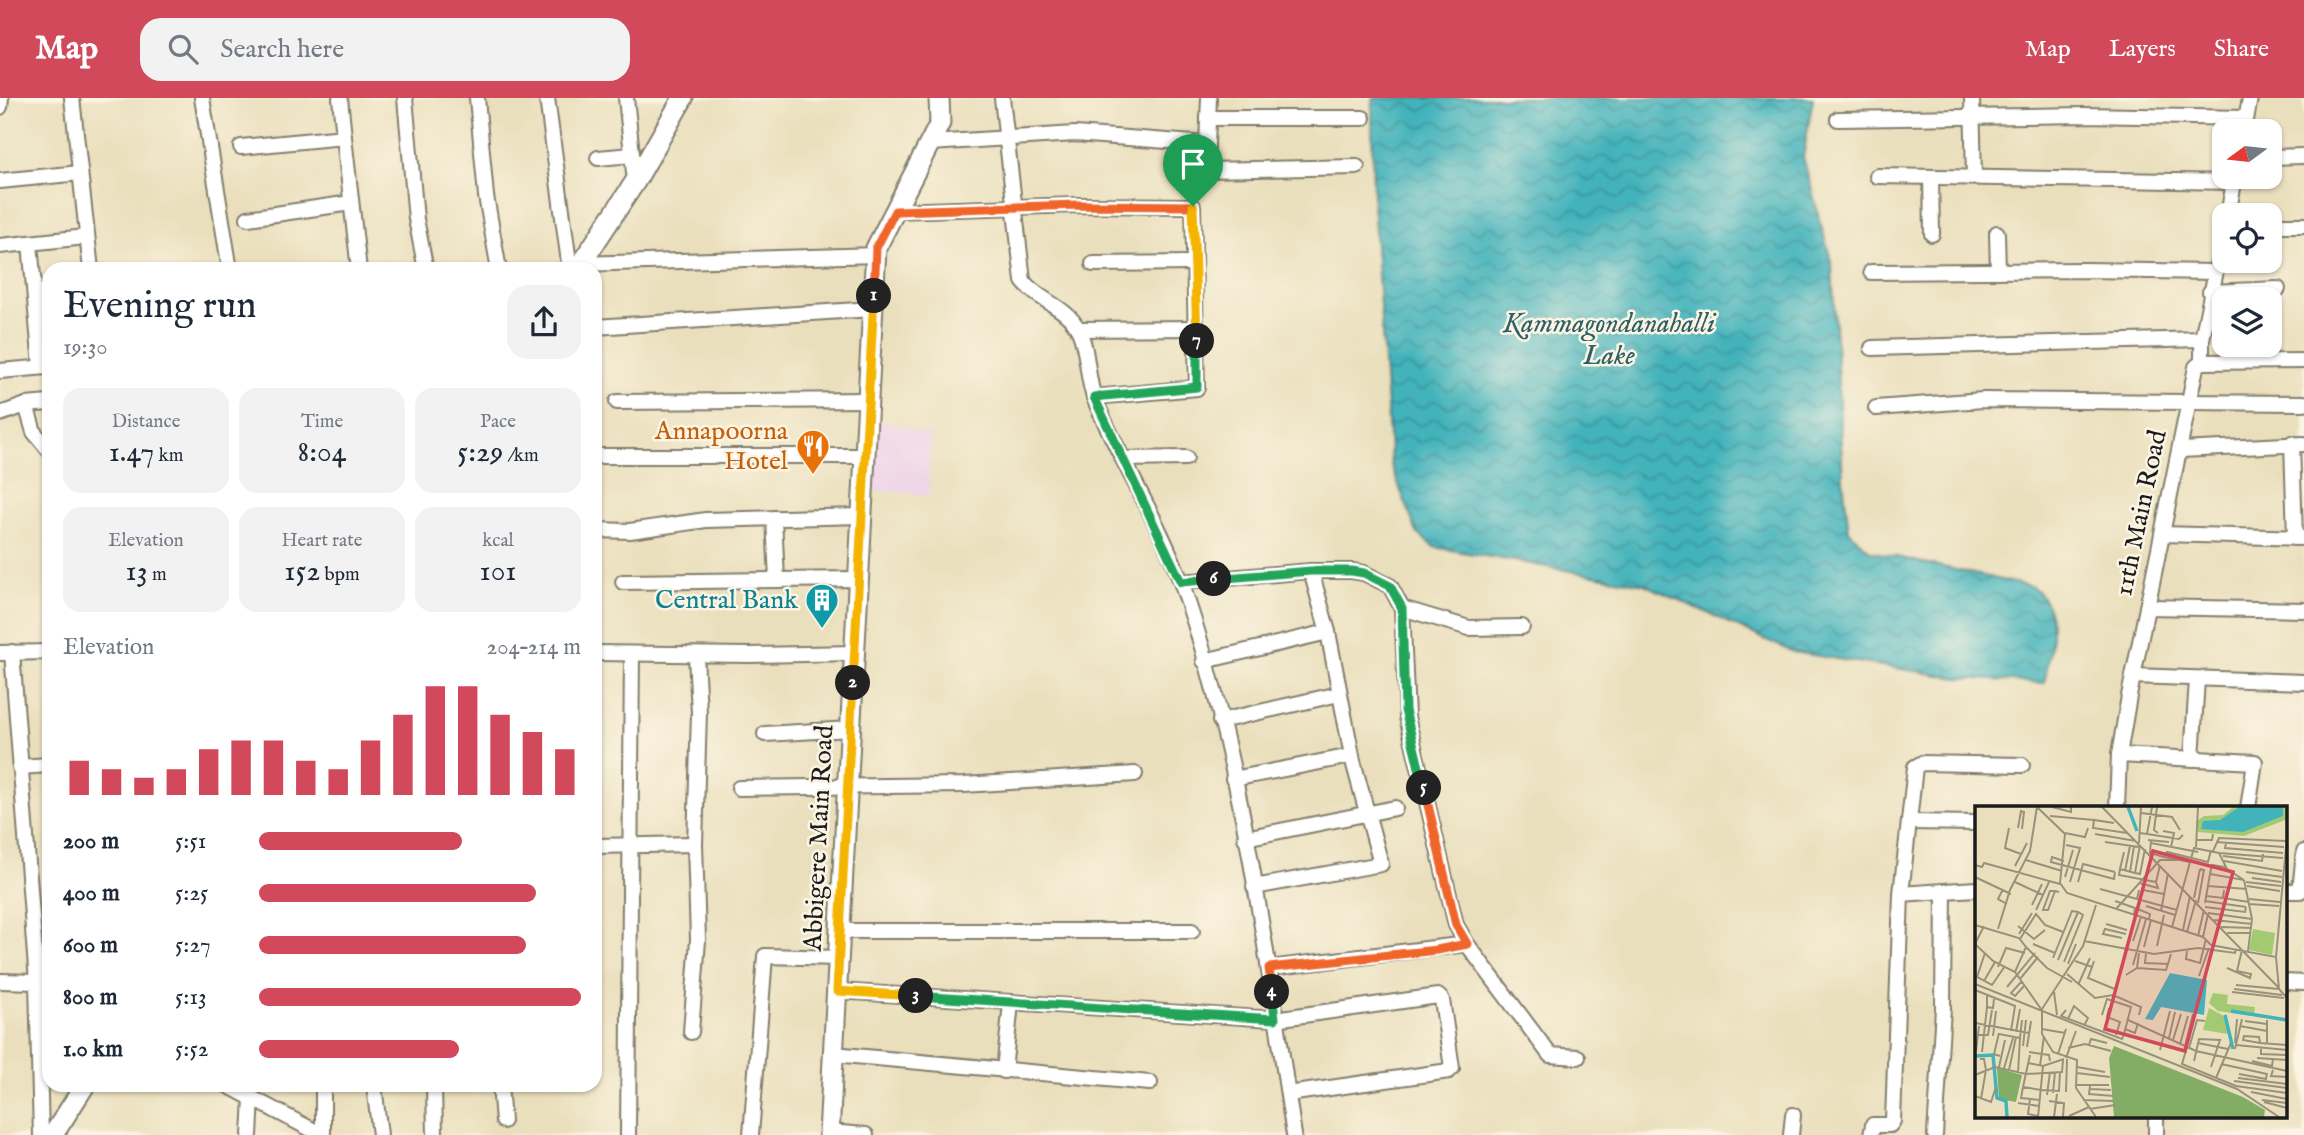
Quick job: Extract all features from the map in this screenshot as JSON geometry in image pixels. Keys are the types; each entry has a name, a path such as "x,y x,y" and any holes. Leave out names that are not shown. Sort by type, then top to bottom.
{"main road":[{"path":"579,262 635,182 683,98"},
{"name":"Abbigere Main Road","path":"829,1133 876,248 940,123 939,98"},
{"path":"53,1135 81,1092"}],"street":[{"path":"0,107 1,98"},
{"path":"72,98 90,262"},
{"path":"202,98 229,262"},
{"path":"340,98 355,262"},
{"path":"405,98 416,219 424,262"},
{"path":"477,98 486,196 498,262"},
{"path":"547,98 574,262"},
{"path":"626,98 635,182"},
{"path":"1002,98 1023,281 1029,289 1062,309 1078,329 1094,397 1181,582 1204,661 1245,838 1269,968 1294,1135"},
{"path":"1209,98 1206,170 1357,167"},
{"path":"1972,98 1975,177"},
{"path":"2246,119 2250,98"},
{"path":"1838,119 1972,116 2212,123"},
{"path":"1208,118 1363,118"},
{"path":"930,143 1075,134 1207,144"},
{"path":"241,147 344,137"},
{"path":"598,158 632,155"},
{"path":"2282,157 2304,156"},
{"path":"0,181 80,173"},
{"path":"1877,176 2212,179"},
{"path":"1931,177 1932,234"},
{"path":"248,218 351,203"},
{"path":"895,211 1078,205 1193,206 1197,387 1094,397"},
{"path":"2282,225 2304,225"},
{"path":"1997,233 1998,271"},
{"path":"0,246 86,237"},
{"path":"30,243 42,342"},
{"path":"602,267 876,255"},
{"path":"1093,264 1194,263"},
{"path":"1871,272 2212,272"},
{"name":"11th Main Road","path":"2118,806 2119,755 2133,676 2196,367 2202,362 2202,339 2214,273"},
{"path":"602,327 873,309"},
{"path":"1078,329 1197,328"},
{"path":"1872,348 2202,339"},
{"path":"2202,362 2304,361"},
{"path":"0,371 42,367"},
{"path":"1876,408 1983,400 2190,399 2304,402"},
{"path":"617,402 868,400"},
{"path":"0,414 26,405 42,404"},
{"path":"26,405 34,432 42,442"},
{"path":"2162,534 2299,538 2298,443 2179,450"},
{"path":"602,456 865,456"},
{"path":"1124,459 1186,458"},
{"path":"602,530 630,531 706,520 862,516"},
{"path":"774,518 776,580"},
{"path":"1181,582 1311,571 1364,573 1390,586 1402,608 1406,717 1456,925 1467,944 1550,1055 1578,1057"},
{"path":"1254,887 1381,864 1351,756 1328,632 1311,571"},
{"path":"623,582 859,579"},
{"path":"2147,607 2304,610"},
{"path":"1402,608 1469,628 1522,627"},
{"path":"1204,661 1328,632"},
{"path":"41,1135 37,982 20,767 6,652 42,652"},
{"path":"602,653 855,653"},
{"path":"628,1135 632,654"},
{"path":"691,1032 698,940 695,844 699,713 696,655"},
{"path":"2133,676 2304,682"},
{"path":"2192,759 2197,680"},
{"path":"1220,721 1339,694"},
{"path":"765,734 851,729"},
{"path":"2119,755 2255,762 2248,806"},
{"path":"1233,779 1351,756"},
{"path":"1872,1130 1889,1125 1893,1121 1901,894 1916,764 2022,765"},
{"path":"20,767 42,765"},
{"path":"739,788 964,785 1135,774"},
{"path":"1245,838 1395,808"},
{"path":"1910,822 1975,823"},
{"path":"602,845 695,844"},
{"path":"2296,891 2304,852"},
{"path":"1901,894 1975,889"},
{"path":"1935,1135 1943,1008 1944,891"},
{"path":"840,931 1192,931"},
{"path":"1269,968 1437,950 1467,944"},
{"path":"751,1135 765,956 838,958"},
{"path":"0,981 37,982"},
{"path":"2286,982 2304,983"},
{"path":"837,991 1275,1019 1438,996 1442,1000 1452,1068 1449,1071 1288,1094"},
{"path":"1004,1071 1011,1003"},
{"path":"833,1054 1150,1083"},
{"path":"240,1092 323,1135 323,1092"},
{"path":"375,1092 380,1135"},
{"path":"434,1092 435,1135"},
{"path":"501,1092 503,1121"},
{"path":"250,1135 251,1098"},
{"path":"1791,1135 1793,1115"},
{"path":"829,1133 866,1135"}],"shaded area":[{"path":"867,416 930,435 929,495 863,489"}],"water":[{"name":"Kammagondanahalli Lake","path":"1372,98 1813,98 1803,157 1832,265 1843,479 1849,531 1870,551 2033,587 2048,608 2051,620 2051,645 2044,683 1958,678 1793,652 1644,584 1434,547 1417,533 1391,465 1373,202"}],"place":[{"name":"Annapoorna Hotel","path":"813,476"},
{"name":"Central Bank","path":"822,630"}],"route":[{"path":"1078,205 1193,206 1197,387 1094,397 1181,582 1311,571 1352,571 1364,573 1390,586 1402,608 1406,717 1456,925 1467,944 1437,950 1269,968 1275,1019 837,991 876,248 895,211 1078,205"}]}
